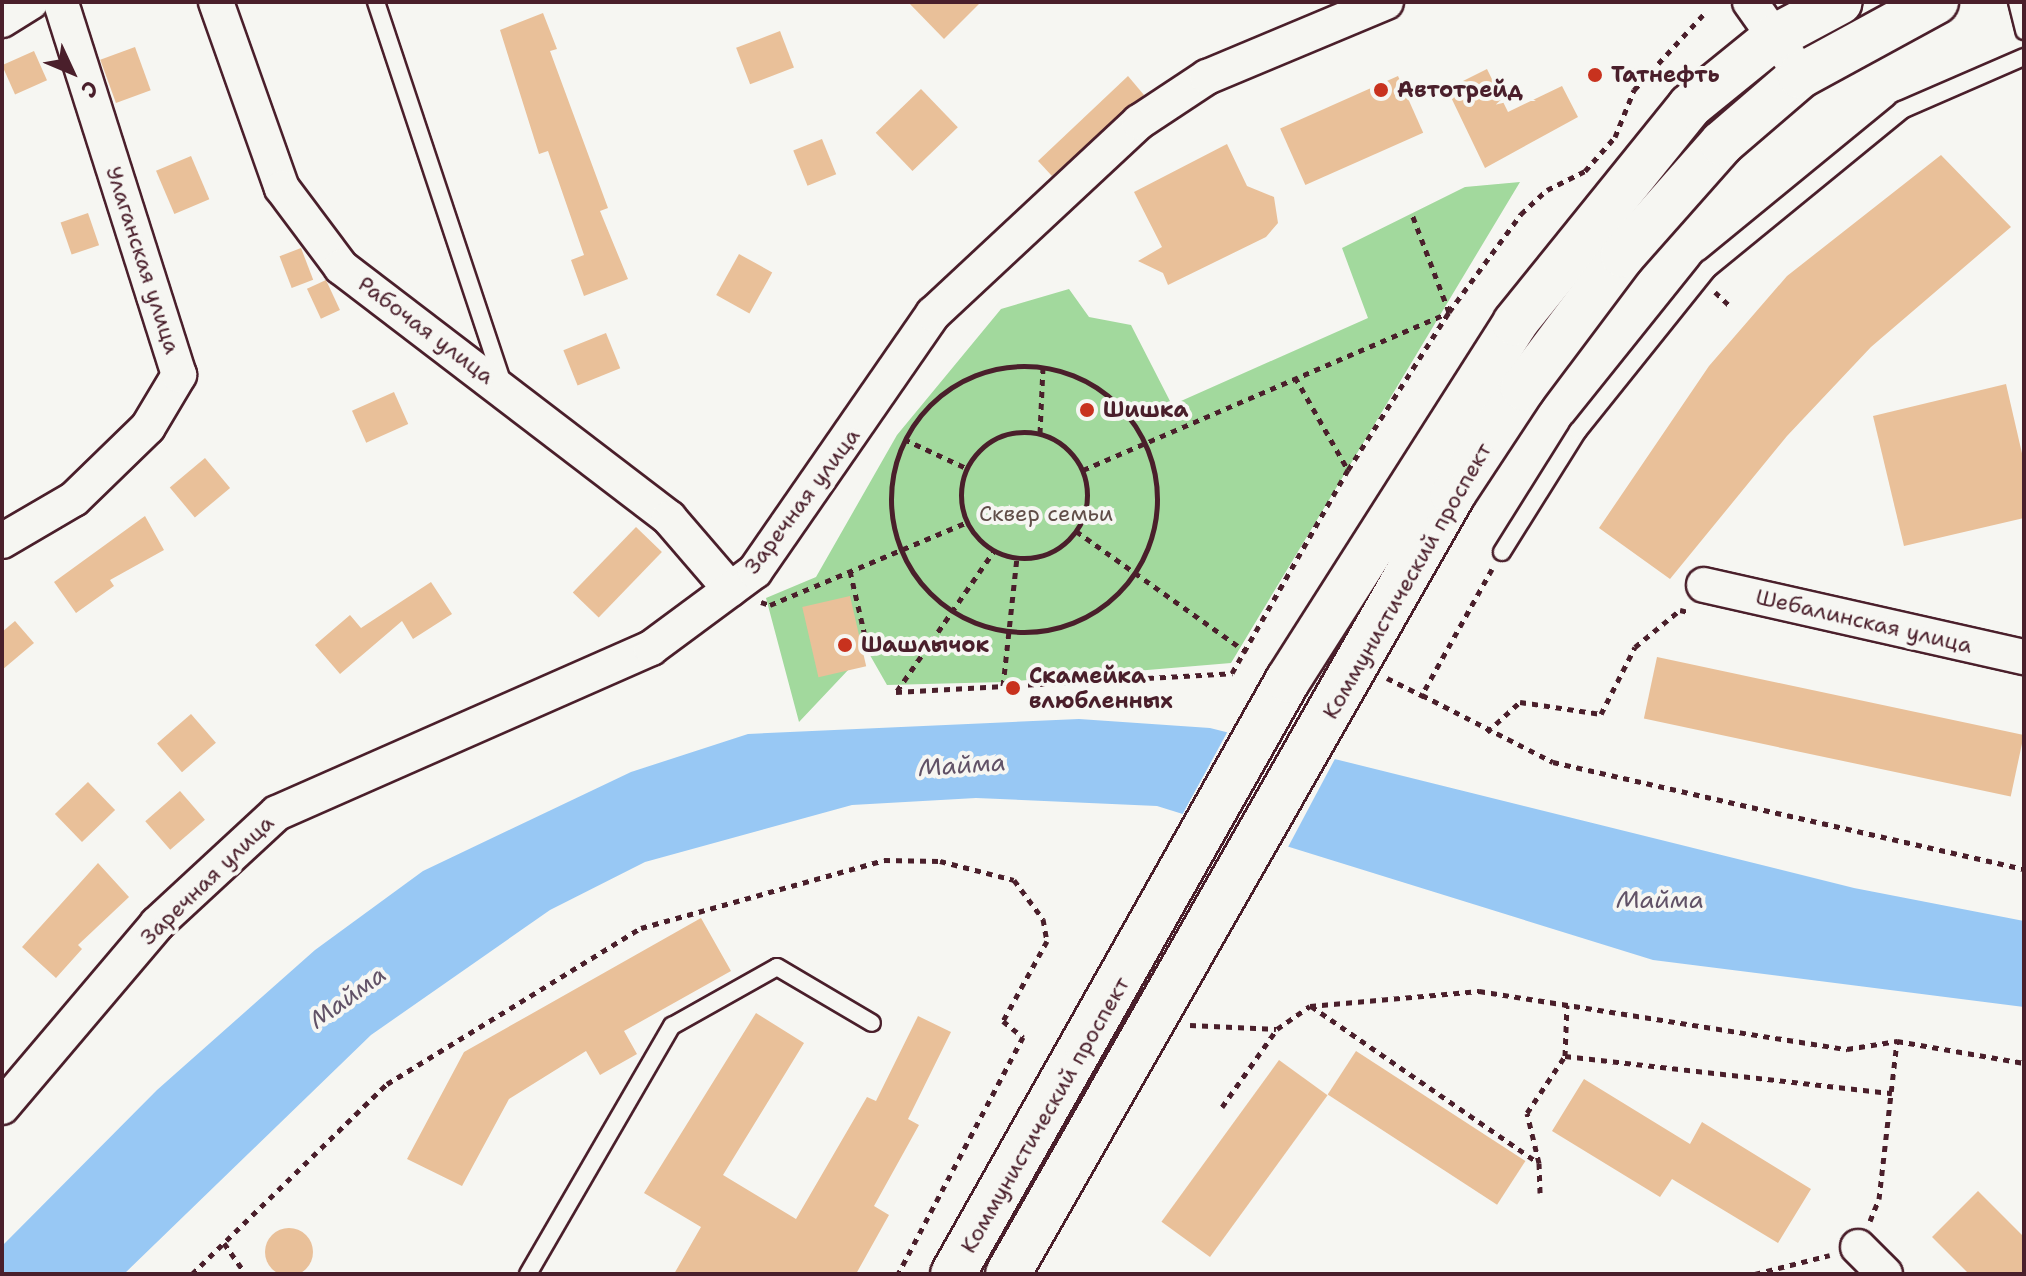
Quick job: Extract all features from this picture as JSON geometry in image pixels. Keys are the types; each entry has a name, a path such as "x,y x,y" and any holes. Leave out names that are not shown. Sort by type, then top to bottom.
{"main road":[{"name":"Коммунистический проспект","path":"953,1274 1132,964 1288,680 1515,323 1690,106 1776,36 1840,2"},
{"name":"Коммунистический проспект","path":"1008,1274 1179,981 1453,494 1523,388 1623,255 1712,154 1800,76 1936,2"}],"street":[{"path":"2,20 31,2"},
{"name":"Улаганская улица","path":"2,541 74,499 148,427 179,375 61,2"},
{"name":"Рабочая улица","path":"216,2 282,188 341,267 669,518 730,589"},
{"name":"Заречная улица","path":"2,1107 157,924 277,813 651,648 755,571 827,474 933,314 1139,122 1207,77 1386,2"},
{"path":"1750,2 1776,36 1800,76"},
{"name":"Шебалинская улица","path":"1700,599 2024,657"},
{"path":"1858,1247 1885,1274"}],"lane":[{"path":"376,2 504,389"},
{"path":"2017,2 2024,31"},
{"path":"1502,552 1578,431 1727,250 1902,110 2024,57"},
{"path":"528,1274 672,1026 777,967 872,1023"}],"path":[{"path":"994,551 950,610 896,692 1232,673 1348,470 1449,312 1521,214 1547,190 1585,171 1615,137 1634,90 1704,14"},
{"path":"1412,214 1449,312"},
{"path":"1083,470 1449,312"},
{"path":"1002,366 1043,366 1085,379 1121,405 1146,442 1158,486 1154,532 1135,574 1111,601 1080,620 1045,631 1008,632 950,610 921,584 900,550 891,513 892,475 904,439 929,405 962,380 1002,366"},
{"path":"1040,433 1043,366"},
{"path":"1295,377 1348,470"},
{"path":"1040,433 1058,441 1083,470 1088,491 1076,531 1050,552 1017,558 994,551 967,522 961,504 966,468 997,437 1040,433"},
{"path":"904,439 966,468"},
{"path":"730,589 770,605 967,522"},
{"path":"1076,531 1246,652"},
{"path":"1426,698 1502,552"},
{"path":"1003,686 1017,558"},
{"path":"850,571 868,649"},
{"path":"1487,732 1520,702 1601,714 1635,647 1680,610 1700,599"},
{"path":"1376,671 1487,732 1553,762 2024,869"},
{"path":"192,1274 387,1084 641,928 884,860 940,861 993,871 1029,894 1047,941 1036,967 1003,1021 1023,1037 898,1274"},
{"path":"1222,1107 1277,1029 1310,1006 1479,991 1847,1049 1897,1041 2024,1063"},
{"path":"1540,1193 1539,1163 1527,1113 1565,1056 1567,1005"},
{"path":"1310,1006 1539,1163"},
{"path":"1183,1024 1277,1029"},
{"path":"1755,1274 1858,1247 1879,1199 1897,1041"},
{"path":"1565,1056 1892,1093"},
{"path":"224,1243 246,1274"}],"green space":[{"name":"Сквер семьи","path":"1520,182 1231,663 1004,682 887,685 867,650 799,722 766,598 816,577 897,435 1001,309 1069,289 1089,317 1131,325 1172,405 1368,318 1342,248 1465,187"}],"water":[{"name":"Майма","path":"1079,719 1210,728 1854,888 2024,921 2024,1007 1653,960 1157,806 976,798 852,805 645,862 550,910 371,1035 124,1274 2,1274 2,1246 157,1090 315,950 423,871 631,772 748,734"}],"pier":[{"path":"1229,729 1337,755 1287,849 1181,817"}],"building":[{"path":"908,2 981,2 944,39"},
{"path":"543,13 557,49 550,51 608,208 600,211 628,279 584,296 571,260 584,255 548,151 539,154 500,30"},
{"path":"780,31 794,67 750,84 736,48"},
{"path":"135,47 151,90 116,103 100,60"},
{"path":"34,51 47,80 15,94 2,65"},
{"path":"1487,69 1508,112 1562,86 1578,117 1485,168 1447,89"},
{"path":"1128,76 1144,95 1052,176 1038,161"},
{"path":"1398,76 1423,133 1305,185 1280,128"},
{"path":"921,89 958,127 912,171 876,133"},
{"path":"822,139 836,174 807,186 793,151"},
{"path":"1227,144 1247,186 1274,197 1278,223 1266,237 1168,285 1163,273 1138,261 1162,247 1134,192"},
{"path":"1941,155 2011,227 1871,347 1787,436 1670,579 1599,528 1709,366 1787,276"},
{"path":"191,156 209,199 174,214 156,171"},
{"path":"88,213 99,245 72,255 61,222"},
{"path":"301,248 313,280 292,288 280,256"},
{"path":"739,254 772,272 749,314 716,295"},
{"path":"326,280 340,310 321,319 307,289"},
{"path":"606,333 620,368 578,385 563,350"},
{"path":"2006,384 2024,462 2024,518 1904,546 1873,416"},
{"path":"394,392 408,424 366,443 352,411"},
{"path":"205,458 230,488 195,517 170,488"},
{"path":"145,516 164,550 110,580 114,586 76,613 54,582"},
{"path":"636,527 662,552 599,617 573,592"},
{"path":"431,582 452,614 413,639 402,621 340,674 315,645 350,615 361,628"},
{"path":"850,596 866,666 818,677 802,607"},
{"path":"15,621 34,643 2,670 2,632"},
{"path":"1657,657 2024,735 2011,797 1644,719"},
{"path":"191,714 216,743 182,772 157,744"},
{"path":"88,782 115,810 82,842 55,814"},
{"path":"180,791 205,820 170,850 145,821"},
{"path":"98,863 129,897 78,945 82,949 56,978 22,947"},
{"path":"701,918 731,971 624,1031 637,1054 600,1075 586,1051 509,1099 462,1186 407,1159 464,1052"},
{"path":"756,1013 804,1043 723,1175 796,1219 867,1097 876,1101 918,1016 951,1032 908,1119 919,1125 874,1206 889,1215 856,1274 674,1274 701,1227 644,1193"},
{"path":"1356,1051 1525,1161 1497,1205 1328,1095"},
{"path":"1279,1060 1328,1095 1210,1257 1161,1222"},
{"path":"1584,1079 1690,1144 1702,1122 1811,1189 1778,1243 1672,1179 1660,1197 1552,1131"},
{"path":"1978,1191 2024,1237 2024,1274 1969,1274 1932,1237"},
{"path":"289,1228 306,1235 313,1252 306,1269 289,1276 272,1269 265,1252 272,1235"}],"place":[{"name":"Татнефть","path":"1595,75"},
{"name":"Автотрейд","path":"1381,90"},
{"name":"Шишка","path":"1087,410"},
{"name":"Шашлычок","path":"845,645"},
{"name":"Скамейка влюбленных","path":"1013,688"}]}
